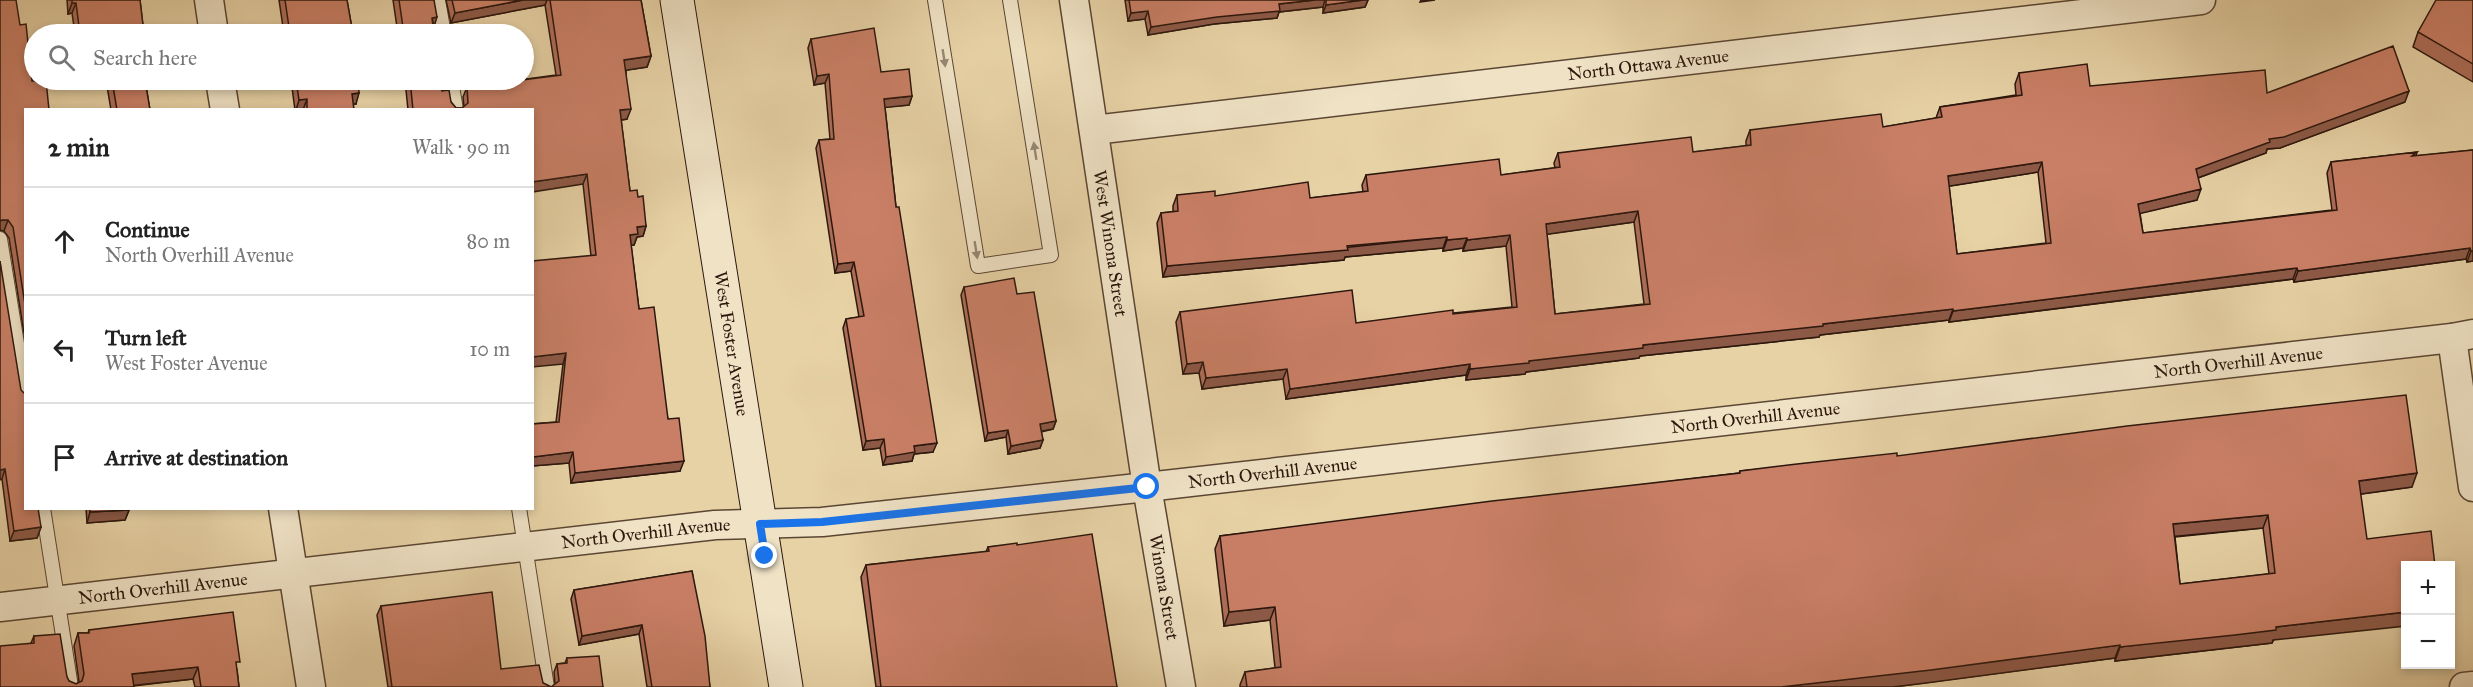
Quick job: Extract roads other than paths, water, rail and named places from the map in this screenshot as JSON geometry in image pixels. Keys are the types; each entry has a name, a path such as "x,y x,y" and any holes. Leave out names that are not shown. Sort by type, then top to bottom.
{"street":[{"path":"208,0 212,24"},
{"name":"West Foster Avenue","path":"677,0 786,687"},
{"name":"West Winona Street","path":"1074,0 1147,487"},
{"name":"North Ottawa Avenue","path":"1094,130 2201,0"},
{"path":"222,90 225,108"},
{"path":"2462,336 2473,487"},
{"name":"North Overhill Avenue","path":"0,608 715,525 822,522 1147,487 2462,336"},
{"name":"Winona Street","path":"1147,487 1181,687"},
{"path":"283,510 310,687"},
{"path":"2464,687 2473,686"}],"lane":[{"path":"438,0 442,24"},
{"path":"935,0 978,266 1051,255 1010,0"},
{"path":"453,90 456,108"},
{"path":"0,239 24,387"},
{"path":"43,510 71,687"},
{"path":"519,510 547,687"}]}
